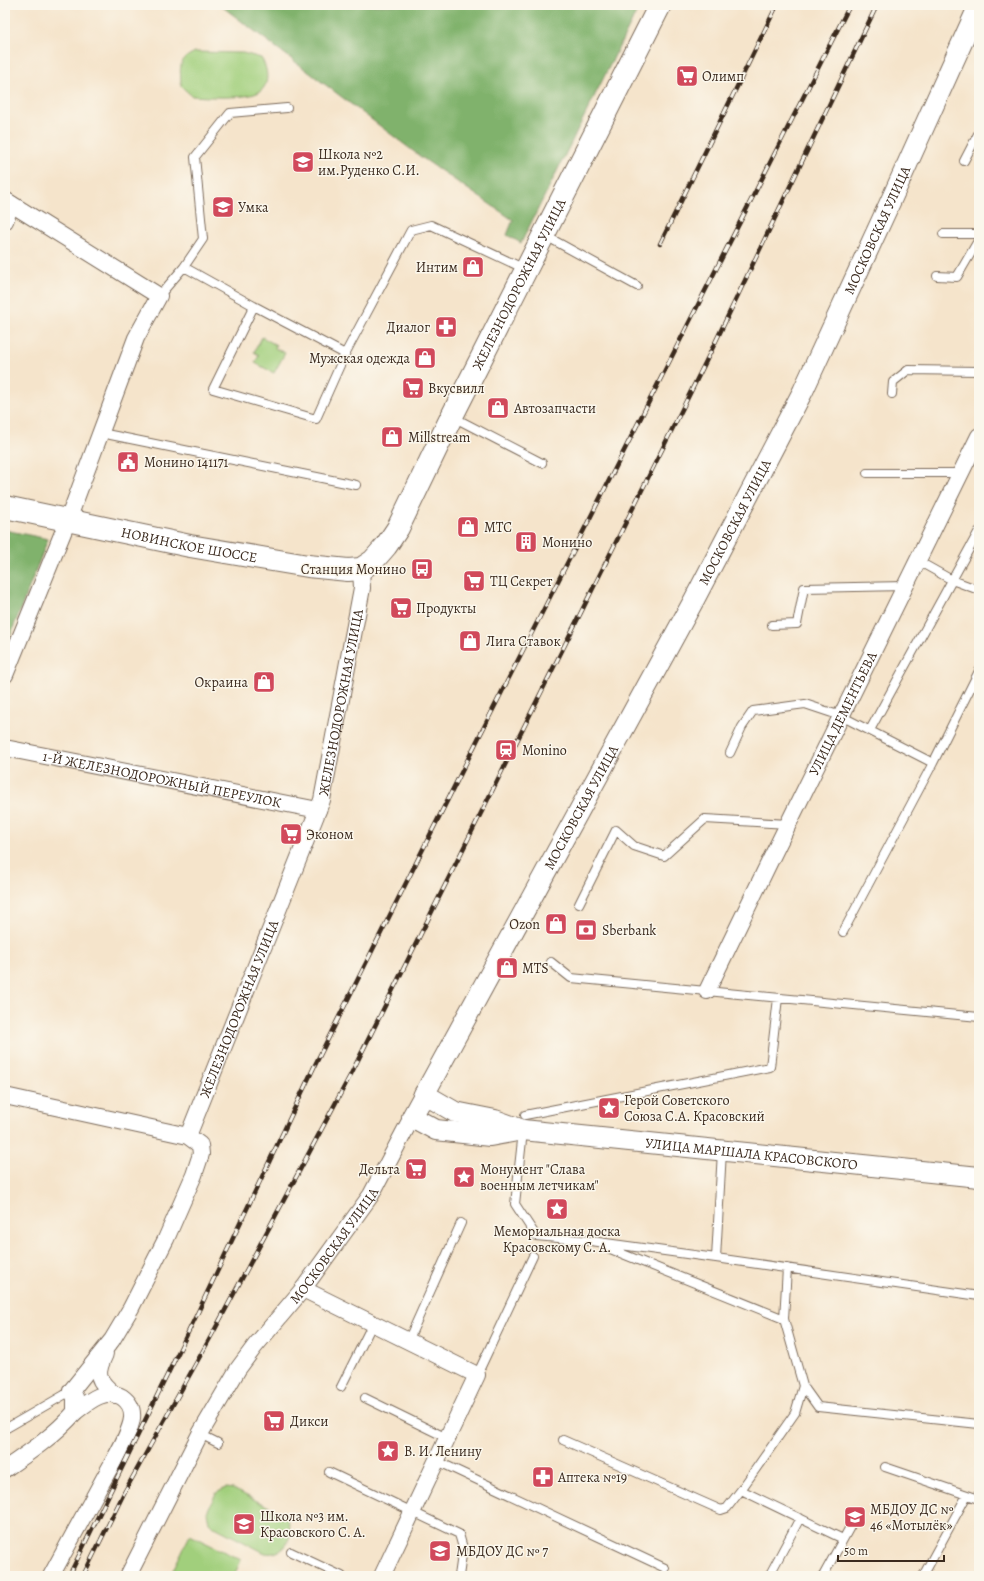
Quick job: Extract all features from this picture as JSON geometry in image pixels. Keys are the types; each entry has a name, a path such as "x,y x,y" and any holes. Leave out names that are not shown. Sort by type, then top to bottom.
{"main road":[{"name":"ЖЕЛЕЗНОДОРОЖНАЯ УЛИЦА","path":"365,573 398,528 452,416 660,5"},
{"name":"НОВИНСКОЕ ШОССЕ","path":"5,507 190,546 308,566 365,573"}],"street":[{"name":"МОСКОВСКАЯ УЛИЦА","path":"128,1576 200,1434 238,1369 255,1346 303,1289 371,1195 424,1094 694,600 803,391 896,191 979,5"},
{"path":"5,221 8,202 159,296 136,338 68,520 5,675"},
{"name":"УЛИЦА ДЕМЕНТЬЕВА","path":"707,991 979,436"},
{"name":"ЖЕЛЕЗНОДОРОЖНАЯ УЛИЦА","path":"188,1136 318,810 330,764 365,573"},
{"name":"1-Й ЖЕЛЕЗНОДОРОЖНЫЙ ПЕРЕУЛОК","path":"5,748 318,810"},
{"name":"УЛИЦА МАРШАЛА КРАСОВСКОГО","path":"424,1094 455,1112 495,1120 524,1122 722,1150 979,1177"},
{"path":"5,1096 188,1136 200,1145 201,1154 194,1175 131,1308 74,1400 62,1426 5,1469"},
{"name":"УЛИЦА МАРШАЛА КРАСОВСКОГО","path":"412,1117 436,1130 490,1136 524,1122"},
{"path":"303,1289 477,1375 382,1576"},
{"path":"51,1576 120,1448 132,1418 131,1406 126,1400 115,1395 102,1384 99,1374 100,1365 112,1340"},
{"path":"74,1400 97,1397 106,1394 115,1395"}],"lane":[{"path":"159,296 184,267 203,238 195,157 230,113 287,108"},
{"path":"964,160 979,132"},
{"path":"254,306 213,389 316,419 345,354 411,230 431,225 526,269"},
{"path":"943,234 979,234"},
{"path":"543,235 637,286"},
{"path":"937,276 957,276 979,239"},
{"path":"184,267 345,354"},
{"path":"892,394 893,382 908,370 979,371"},
{"path":"452,416 542,463"},
{"path":"101,433 356,485"},
{"path":"867,473 961,473"},
{"path":"870,730 979,531"},
{"path":"918,561 952,580 979,590"},
{"path":"772,625 797,624 804,588 905,586"},
{"path":"843,932 934,763 979,671"},
{"path":"730,753 742,727 753,711 805,704 841,716 934,763"},
{"path":"579,904 616,830 634,846 664,856 705,820 788,824"},
{"path":"551,962 571,978 979,1017"},
{"path":"778,998 770,1067 524,1122 515,1204 536,1236 716,1258 979,1296"},
{"path":"716,1258 722,1150"},
{"path":"408,1341 461,1223"},
{"path":"591,1242 784,1320"},
{"path":"477,1375 532,1256"},
{"path":"787,1268 784,1320 803,1386 818,1407 979,1424"},
{"path":"341,1387 373,1324"},
{"path":"563,1440 715,1509 722,1510 727,1508 741,1490 795,1413 803,1386"},
{"path":"365,1398 447,1438"},
{"path":"5,1429 74,1400"},
{"path":"200,1434 218,1443"},
{"path":"437,1461 665,1568"},
{"path":"885,1467 979,1499"},
{"path":"329,1472 459,1534 463,1548 459,1576"},
{"path":"741,1490 843,1539"},
{"path":"923,1576 967,1495"},
{"path":"823,1576 856,1516"},
{"path":"769,1576 800,1518"},
{"path":"291,1552 342,1576"}],"green space":[{"path":"220,5 640,5 521,243 507,235 513,220 421,157"},
{"path":"195,52 243,53 261,58 267,72 265,86 257,93 251,95 225,97 192,96 181,86 180,70 182,62 189,55"},
{"path":"262,337 276,345 275,348 285,353 274,373 255,363 259,355 254,352"},
{"path":"5,530 48,539 5,649"},
{"path":"226,1488 233,1489 285,1515 290,1528 290,1535 288,1542 284,1547 273,1553 265,1553 213,1526 209,1522 207,1512 216,1493"},
{"path":"190,1535 241,1560 234,1576 170,1576"}],"railway":[{"path":"660,244 777,5"},
{"path":"69,1576 198,1312 315,1065 479,737 850,5"},
{"path":"83,1576 125,1491 214,1331 351,1074 714,345 877,5"}],"place":[{"name":"Олимп","path":"687,76"},
{"name":"Школа №2 им.Руденко С.И.","path":"303,162"},
{"name":"Умка","path":"223,207"},
{"name":"Интим","path":"473,267"},
{"name":"Диалог","path":"446,327"},
{"name":"Мужская одежда","path":"425,358"},
{"name":"Вкусвилл","path":"413,388"},
{"name":"Автозапчасти","path":"498,408"},
{"name":"Millstream","path":"392,437"},
{"name":"Монино 141171","path":"128,462"},
{"name":"МТС","path":"468,527"},
{"name":"Монино","path":"526,542"},
{"name":"Станция Монино","path":"422,569"},
{"name":"ТЦ Секрет","path":"474,581"},
{"name":"Продукты","path":"401,608"},
{"name":"Лига Ставок","path":"470,641"},
{"name":"Окраина","path":"264,682"},
{"name":"Monino","path":"506,750"},
{"name":"Эконом","path":"291,834"},
{"name":"Ozon","path":"556,924"},
{"name":"Sberbank","path":"586,930"},
{"name":"MTS","path":"507,968"},
{"name":"Герой Советского Союза С.А. Красовский","path":"609,1108"},
{"name":"Дельта","path":"416,1169"},
{"name":"Монумент \"Слава военным летчикам\"","path":"464,1177"},
{"name":"Мемориальная доска Красовскому С. А.","path":"557,1209"},
{"name":"Дикси","path":"274,1421"},
{"name":"В. И. Ленину","path":"388,1451"},
{"name":"Аптека №19","path":"543,1477"},
{"name":"МБДОУ ДC № 46 «Мотылёк»","path":"855,1517"},
{"name":"Школа №3 им. Красовского С. А.","path":"244,1524"},
{"name":"МБДОУ ДС № 7","path":"440,1551"}]}
